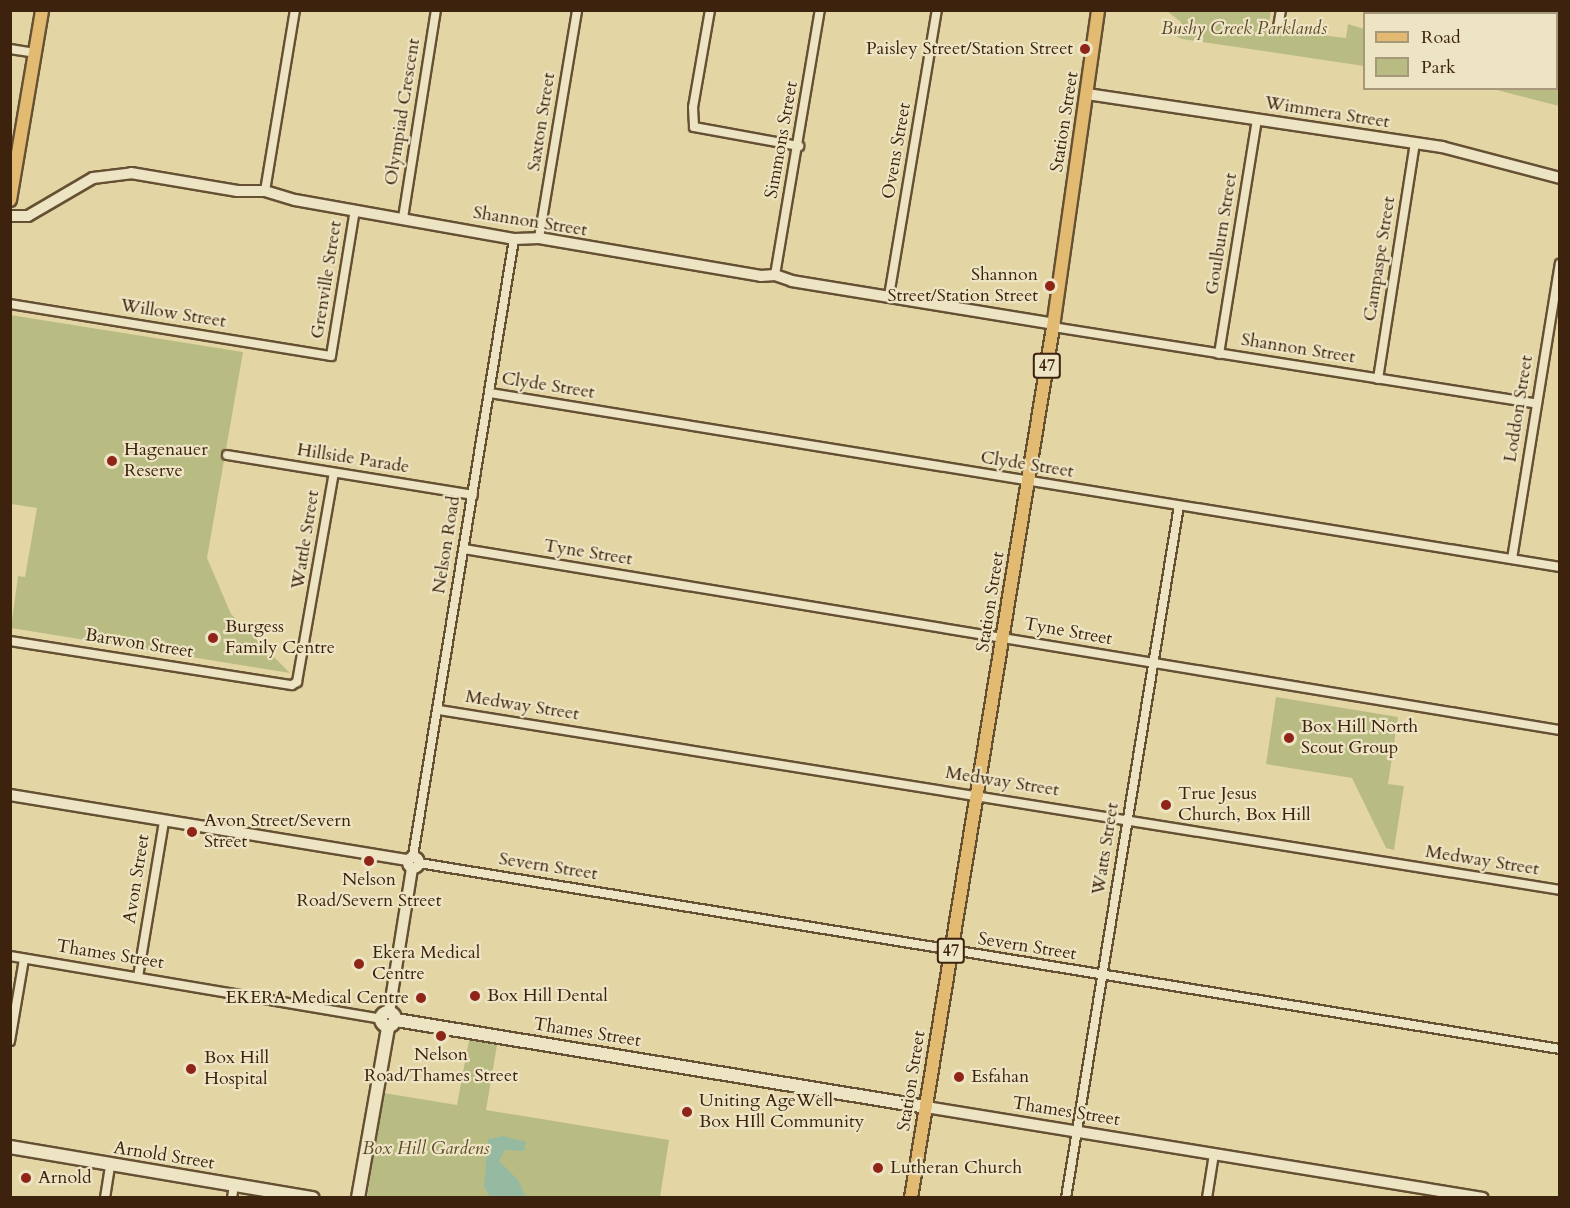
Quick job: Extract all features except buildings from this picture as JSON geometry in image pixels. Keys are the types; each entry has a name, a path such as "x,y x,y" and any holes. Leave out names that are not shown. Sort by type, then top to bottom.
{"main road":[{"path":"10,200 42,10"},
{"name":"Station Street","path":"911,1197 1054,326 1098,10"},
{"name":"Thames Street","path":"388,1019 926,1107"},
{"name":"Nelson Road","path":"358,1197 388,1019"},
{"name":"Arnold Street","path":"10,1147 233,1191 312,1197"}],"street":[{"path":"265,191 295,10"},
{"name":"Olympiad Crescent","path":"403,218 435,10"},
{"name":"Saxton Street","path":"539,238 577,10"},
{"path":"710,10 693,107 694,128 799,146"},
{"name":"Simmons Street","path":"775,275 799,146 820,10"},
{"name":"Ovens Street","path":"889,296 937,10"},
{"path":"1278,27 1281,10"},
{"path":"10,49 35,53"},
{"name":"Wimmera Street","path":"1087,94 1414,144 1560,177"},
{"name":"Goulburn Street","path":"1219,354 1257,119"},
{"name":"Campaspe Street","path":"1378,379 1414,144"},
{"name":"Shannon Street","path":"10,216 28,216 93,178 119,172 237,191 265,191 355,210 514,238 539,238 761,276 775,275 1219,354 1537,404"},
{"name":"Grenville Street","path":"331,356 355,210"},
{"name":"Nelson Road","path":"388,1019 514,238"},
{"name":"Loddon Street","path":"1512,559 1560,264"},
{"name":"Willow Street","path":"10,304 331,356"},
{"name":"Clyde Street","path":"490,393 1560,567"},
{"name":"Hillside Parade","path":"227,455 473,495"},
{"name":"Wattle Street","path":"297,682 334,473"},
{"name":"Watts Street","path":"1066,1197 1179,506"},
{"name":"Tyne Street","path":"464,549 1560,730"},
{"name":"Barwon Street","path":"10,641 291,685 297,682"},
{"name":"Medway Street","path":"439,710 1560,890"},
{"name":"Severn Street","path":"10,795 1102,976 1560,1049"},
{"name":"Avon Street","path":"138,977 164,821"},
{"name":"Thames Street","path":"10,956 388,1019"},
{"path":"10,1041 24,959"},
{"name":"Thames Street","path":"926,1107 1483,1197"},
{"path":"1207,1197 1214,1154"},
{"path":"105,1197 110,1165"}],"green space":[{"name":"Bushy Creek Parklands","path":"1167,11 1271,11 1268,29 1346,38 1348,24 1363,29 1363,66 1182,39 1177,37 1181,22"},
{"path":"1497,90 1558,90 1559,106"},
{"name":"Hagenauer Reserve","path":"10,315 243,352 207,558 231,614 290,673 11,628 18,576 25,577 37,508 11,504"},
{"path":"1276,697 1398,717 1388,784 1404,786 1394,850 1386,848 1352,778 1266,764"},
{"name":"Box Hill Gardens","path":"469,1040 497,1045 486,1110 669,1140 660,1197 367,1198 381,1110 379,1100 384,1093 457,1105"}],"shaded area":[{"path":"503,1136 526,1142 524,1151 505,1150 499,1161 518,1180 526,1197 490,1197 484,1187 488,1139"}],"place":[{"name":"Paisley Street/Station Street","path":"1085,49"},
{"name":"Shannon Street/Station Street","path":"1050,286"},
{"name":"Hagenauer Reserve","path":"112,461"},
{"name":"Burgess Family Centre","path":"213,638"},
{"name":"Box Hill North Scout Group","path":"1289,738"},
{"name":"True Jesus Church, Box Hill","path":"1166,805"},
{"name":"Avon Street/Severn Street","path":"192,832"},
{"name":"Nelson Road/Severn Street","path":"369,861"},
{"name":"Ekera Medical Centre","path":"359,964"},
{"name":"Box Hill Dental","path":"475,996"},
{"name":"EKERA Medical Centre","path":"421,998"},
{"name":"Nelson Road/Thames Street","path":"441,1036"},
{"name":"Box Hill Hospital","path":"191,1069"},
{"name":"Esfahan","path":"959,1077"},
{"name":"Uniting AgeWell Box HIll Community","path":"687,1112"},
{"name":"Lutheran Church","path":"878,1168"},
{"name":"Arnold","path":"26,1178"}]}
